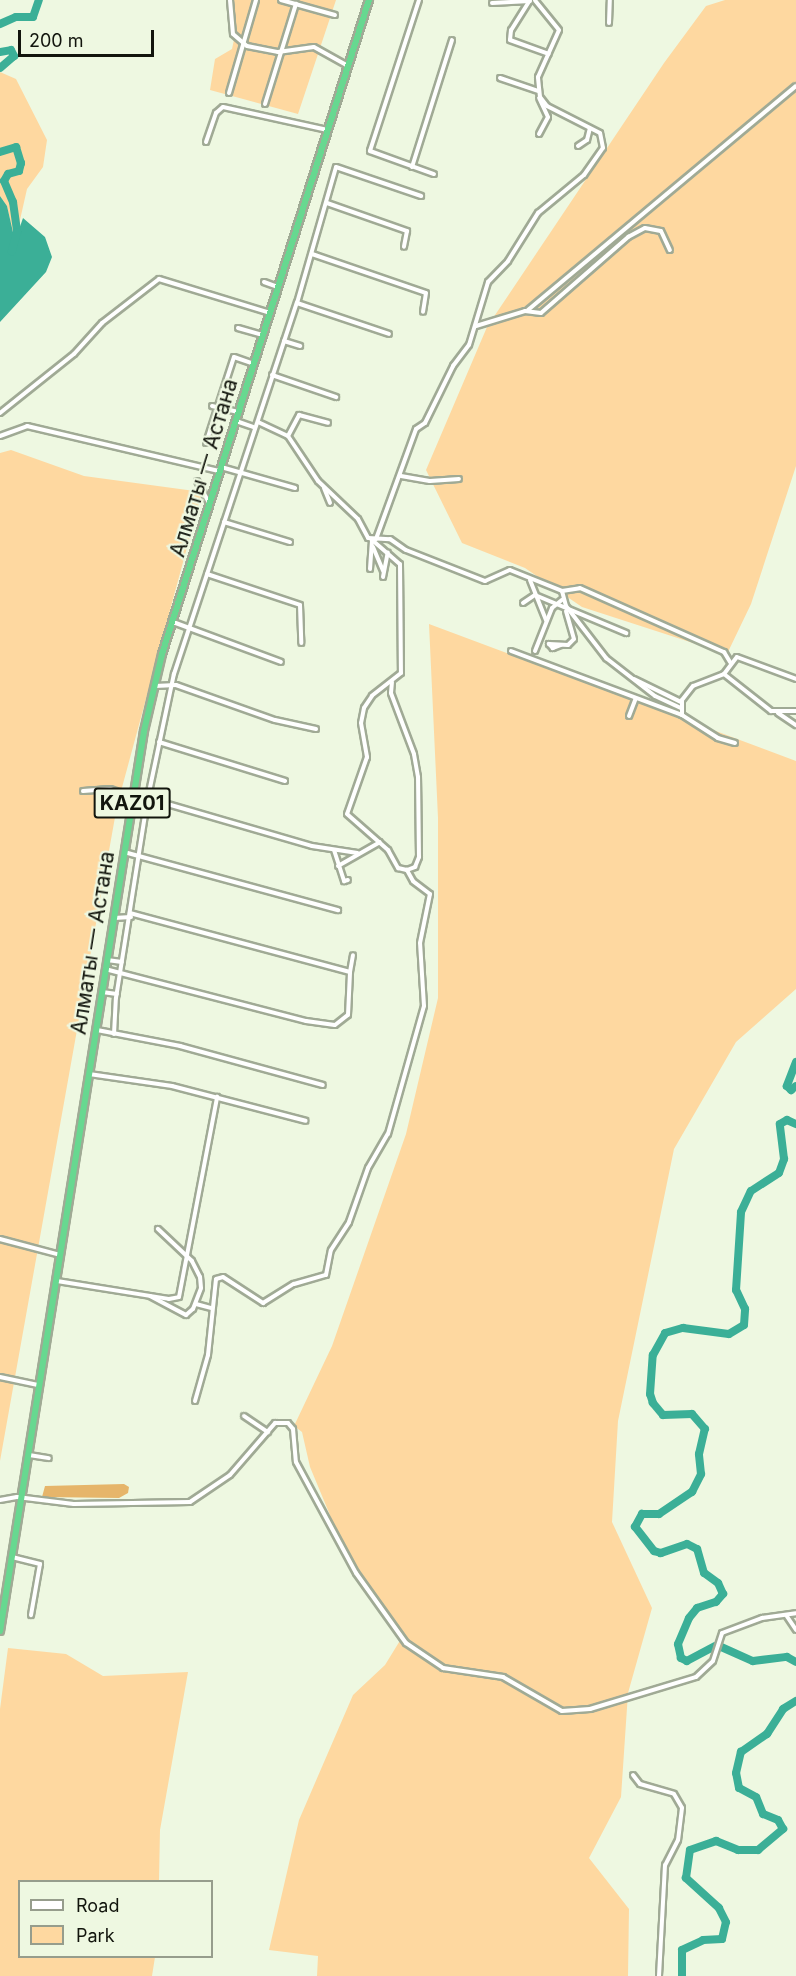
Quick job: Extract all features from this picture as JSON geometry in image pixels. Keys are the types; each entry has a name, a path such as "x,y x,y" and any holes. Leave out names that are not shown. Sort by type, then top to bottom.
{"highway":[{"name":"Алматы — Астана","path":"0,1631 133,796 155,686 172,622 369,0"}],"street":[{"path":"230,0 232,30 244,44 282,52 314,47 348,66"},
{"path":"229,93 256,0"},
{"path":"281,0 335,15"},
{"path":"418,0 370,149 372,154 434,174"},
{"path":"495,0 492,3 532,0"},
{"path":"532,0 559,30 538,77 538,91 548,117 539,134"},
{"path":"532,0 511,30 510,40 549,54"},
{"path":"609,23 610,0"},
{"path":"265,104 296,4"},
{"path":"412,167 452,40"},
{"path":"500,78 538,91"},
{"path":"476,326 528,310 796,86"},
{"path":"370,569 374,539 401,476 417,429 425,423 476,326 488,282 508,261 525,229 538,213 573,187 599,156 602,136 547,106 540,97"},
{"path":"206,142 216,113 223,107 328,130"},
{"path":"578,146 586,140 590,128"},
{"path":"114,1034 117,994 148,797 171,684 253,427 258,422 297,303 336,167 421,196"},
{"path":"326,202 407,231 404,247"},
{"path":"528,310 541,313 628,237 645,228 661,231 670,250"},
{"path":"312,254 426,293 423,312"},
{"path":"0,413 159,279 270,313"},
{"path":"264,282 279,287"},
{"path":"297,303 389,334"},
{"path":"238,328 263,335"},
{"path":"284,341 300,346"},
{"path":"206,443 234,357 254,364"},
{"path":"272,375 336,397"},
{"path":"212,406 239,412"},
{"path":"288,436 300,415 328,423"},
{"path":"236,421 253,427"},
{"path":"195,1401 208,1355 211,1308 218,1277 223,1277 263,1303 294,1284 327,1273 331,1250 349,1222 368,1168 388,1134 405,1064 422,1018 420,943 430,894 414,881 407,870 396,866 380,842 351,821 346,810 367,757 361,723 364,708 372,696 401,673 400,564 374,539 352,512 324,487 288,436 258,422"},
{"path":"0,436 27,426 240,472 295,488"},
{"path":"401,476 430,481 459,479"},
{"path":"197,481 210,504"},
{"path":"324,487 330,503"},
{"path":"224,522 290,542"},
{"path":"374,539 390,539 405,550 485,581 507,570 562,591 580,588 724,652 730,662"},
{"path":"372,545 383,571"},
{"path":"383,577 388,552"},
{"path":"207,574 300,605 302,644"},
{"path":"530,580 547,620"},
{"path":"562,591 562,600 606,658 655,696 681,708"},
{"path":"523,603 535,595"},
{"path":"535,595 571,613 626,633"},
{"path":"534,651 547,620 556,604 562,600"},
{"path":"561,645 574,639 565,610"},
{"path":"172,622 281,662"},
{"path":"511,651 682,715 718,738 735,743"},
{"path":"675,698 693,686 724,674 730,662 739,657 796,679"},
{"path":"724,674 796,725"},
{"path":"633,678 681,702"},
{"path":"392,682 391,693 414,754 418,777 419,857 415,867 407,870"},
{"path":"155,686 171,684 275,720 316,729"},
{"path":"682,715 681,702 684,694"},
{"path":"629,716 636,698"},
{"path":"777,713 796,711"},
{"path":"159,742 285,781"},
{"path":"83,791 110,789 121,796 148,797 334,850 357,853"},
{"path":"339,866 357,853 380,842"},
{"path":"334,850 344,881 348,880"},
{"path":"124,852 338,910"},
{"path":"113,918 137,915 350,972"},
{"path":"105,969 121,971 335,1025 348,1015 353,955"},
{"path":"107,960 122,962"},
{"path":"102,992 117,994"},
{"path":"96,1030 180,1046 323,1085"},
{"path":"88,1074 217,1097 306,1121"},
{"path":"56,1281 149,1296 179,1297 186,1256 191,1250 217,1097"},
{"path":"149,1296 183,1315 190,1314 196,1304 200,1277 186,1256 159,1229"},
{"path":"0,1239 60,1255"},
{"path":"196,1304 211,1308"},
{"path":"0,1377 39,1385"},
{"path":"244,1416 268,1432"},
{"path":"0,1500 22,1498 74,1504 190,1502 230,1475 278,1422 293,1429 296,1462 356,1574 406,1643 444,1668 502,1677 562,1711 590,1709 696,1677 710,1666 716,1646 726,1631 762,1618 796,1613"},
{"path":"28,1455 49,1458"},
{"path":"12,1557 40,1564 48,1562"},
{"path":"31,1615 40,1564"},
{"path":"786,1614 796,1630"},
{"path":"633,1775 637,1782 674,1794 682,1808 678,1840 665,1865 658,1976"}],"green space":[{"path":"229,0 336,0 298,114 210,90 215,59 232,49 235,35"},
{"path":"725,0 796,0 796,466 751,604 727,654 582,607 525,568 462,543 426,470 487,327 664,63 706,6"},
{"path":"0,72 16,79 47,140 43,167 27,189 15,242 7,206 0,196"},
{"path":"11,450 84,476 202,492 117,806 0,1461 0,453"},
{"path":"429,624 796,761 796,989 736,1042 674,1149 618,1421 612,1522 652,1608 628,1693 621,1797 589,1858 629,1909 628,1976 317,1976 318,1956 269,1950 299,1820 353,1695 385,1665 401,1639 360,1580 326,1518 330,1515 310,1467 302,1432 294,1426 332,1346 406,1134 438,998 438,818"},
{"path":"8,1648 66,1654 103,1676 188,1672 160,1830 159,1880 18,1880 18,1958 155,1958 152,1976 0,1976 0,1709"}],"shaded area":[{"path":"124,1484 129,1487 128,1493 119,1498 42,1497 45,1486"}],"water":[{"path":"0,196 7,206 15,241 23,218 45,237 52,257 46,272 0,322"}],"waterway":[{"path":"0,24 16,17 33,17 39,0"},
{"path":"0,52 11,50 14,56 0,68"},
{"path":"0,152 16,147 21,163 19,171 8,174 4,181 13,202 17,232 12,251"},
{"path":"796,1062 787,1086 791,1090 796,1086"},
{"path":"715,1646 687,1661 681,1658 678,1644 689,1618 697,1608 716,1602 723,1594 718,1583 704,1573 697,1549 687,1544 661,1553 654,1551 635,1527 642,1514 659,1514 692,1492 701,1474 699,1454 705,1429 692,1414 663,1415 653,1403 650,1394 653,1355 665,1333 683,1328 729,1334 744,1325 745,1309 736,1290 741,1212 751,1191 779,1173 784,1159 780,1124 787,1120 796,1124"},
{"path":"719,1646 753,1661 787,1657 796,1662"},
{"path":"682,1976 682,1950 703,1940 722,1939 726,1922 719,1908 686,1878 690,1850 716,1841 738,1850 758,1850 783,1829 778,1820 763,1814 756,1797 739,1788 736,1773 741,1752 767,1734 783,1709 796,1701"}]}
